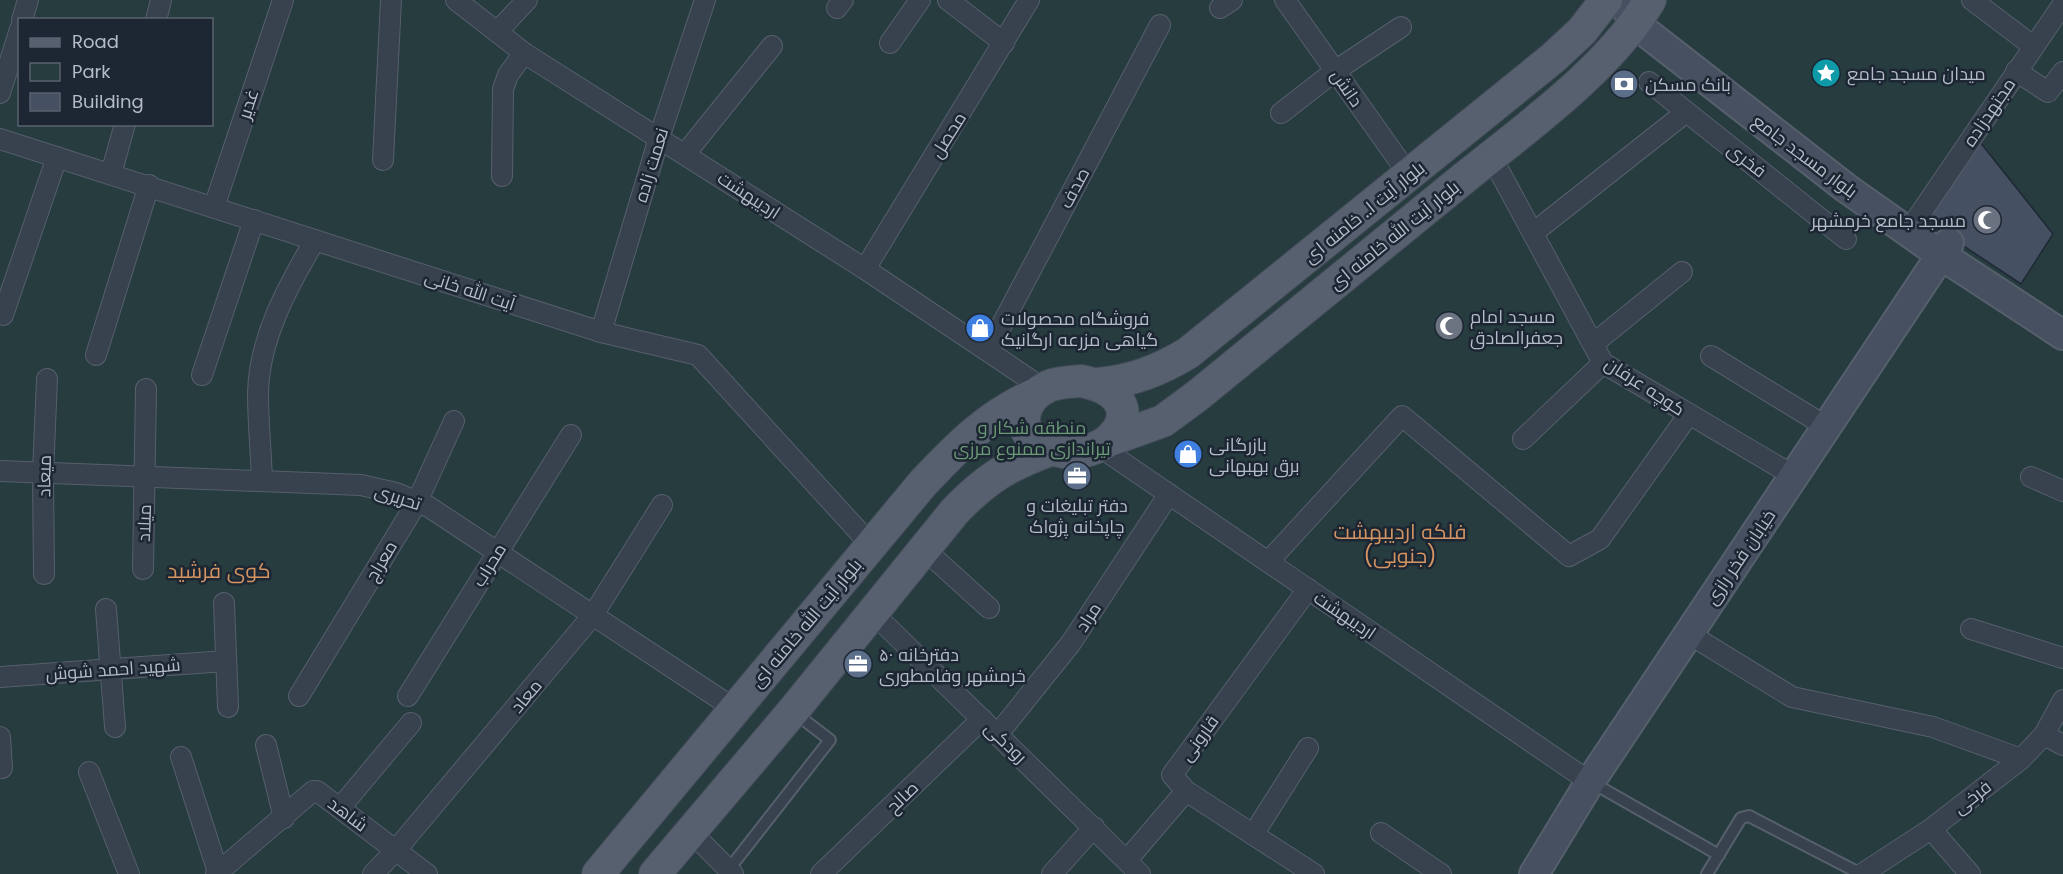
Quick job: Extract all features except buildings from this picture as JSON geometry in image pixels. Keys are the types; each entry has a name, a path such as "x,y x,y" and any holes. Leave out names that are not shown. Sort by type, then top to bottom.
{"main road":[{"name":"بلوار آیت ا.. خامنه ای","path":"1097,384 1125,382 1157,371 1188,353 1553,58 1582,31 1606,0"},
{"name":"بلوار آیت الله خامنه ای","path":"1107,443 1163,421 1197,396 1491,156 1595,68 1637,6"},
{"name":"بلوار مسجد جامع","path":"1637,6 1845,170 1916,220 1945,249 2063,335"},
{"name":"بلوار مسجد جامع","path":"1637,6 1846,188 1945,249 2063,317"},
{"name":"خیابان فخر رازی","path":"1538,873 1590,782 1945,249"},
{"path":"1081,381 1097,384 1111,391 1120,403 1124,415 1121,427 1107,443 1066,453 1050,450 1036,442 1026,431 1023,418 1025,406 1039,392 1063,382 1081,381"},
{"name":"بلوار آیت الله خامنه ای","path":"598,874 871,545 959,444 990,418 1039,392"},
{"path":"655,874 793,711 924,549 981,484 1009,467 1050,450"},
{"path":"735,709 770,737"}],"street":[{"path":"23,18 28,0"},
{"path":"157,18 162,0"},
{"name":"غدیر","path":"214,207 283,0"},
{"path":"383,160 391,0"},
{"name":"اردیبهشت","path":"456,0 524,52 865,269 988,351 1039,392"},
{"path":"497,32 527,0"},
{"name":"نعمت زاده","path":"601,332 659,138 705,0"},
{"path":"890,43 920,0"},
{"path":"948,0 1004,43"},
{"name":"محصل","path":"865,269 1029,0"},
{"name":"دانش","path":"1285,0 1409,175"},
{"path":"1971,0 2032,46"},
{"name":"مجتهدزاده","path":"1916,220 2032,46 2063,4"},
{"name":"صدف","path":"988,351 1160,25"},
{"path":"1281,113 1335,70 1401,27"},
{"path":"0,93 18,35"},
{"path":"685,154 772,46"},
{"path":"502,176 502,89 508,75 524,52"},
{"path":"2016,71 2048,92 2063,72"},
{"name":"فخری","path":"1648,82 1846,238"},
{"path":"1533,233 1685,113"},
{"path":"111,174 124,126"},
{"name":"آیت الله خانی","path":"0,138 601,332 698,356 871,545"},
{"name":"کوچه عرفان","path":"1491,156 1603,363 1794,476"},
{"path":"3,315 57,157"},
{"path":"96,355 149,185"},
{"path":"202,375 254,220"},
{"path":"262,480 258,392 266,347 283,295 315,240"},
{"path":"1593,344 1682,272"},
{"path":"1711,356 1827,427"},
{"path":"1524,439 1603,363"},
{"name":"میعاد","path":"44,574 43,473 47,379"},
{"name":"میلاد","path":"143,569 146,389"},
{"path":"1268,562 1402,416 1569,556 1600,539 1689,414"},
{"name":"معراج","path":"299,696 417,502 454,421"},
{"name":"محراب","path":"408,696 571,435"},
{"name":"اردیبهشت","path":"1107,443 1169,494 1590,782"},
{"name":"تحریری","path":"0,471 361,485 396,493 417,502 498,552 735,709"},
{"path":"2031,477 2063,491"},
{"name":"مراد","path":"998,734 1071,643 1169,494"},
{"name":"معاد","path":"373,874 396,850 593,615 662,505"},
{"path":"924,549 989,608"},
{"name":"قارونی","path":"1308,589 1174,771 1173,780 1186,791 1314,874"},
{"path":"224,603 228,707"},
{"path":"106,609 114,727"},
{"name":"رودکی","path":"872,612 1140,874"},
{"path":"1971,629 2063,658"},
{"path":"1689,634 1792,697 1933,727 2021,759"},
{"name":"شهید احمد شوش","path":"0,677 226,661"},
{"name":"فرخی","path":"1862,874 1931,829 2021,759 2044,735 2063,700"},
{"name":"صالح","path":"821,874 982,719"},
{"path":"340,808 411,723"},
{"path":"2044,735 2063,745"},
{"path":"0,737 2,768"},
{"path":"266,745 284,818"},
{"path":"1253,835 1308,748"},
{"path":"181,757 217,873"},
{"path":"89,772 129,874"},
{"name":"شاهد","path":"217,873 317,790 427,874"},
{"path":"1126,860 1186,791"},
{"path":"1052,874 1094,827"},
{"path":"1931,829 1970,874"},
{"path":"691,832 729,872"},
{"path":"1381,833 1441,874"}],"lane":[{"path":"729,872 830,740 793,711"},
{"path":"1590,782 1719,855"},
{"path":"1707,874 1741,819 1749,816 1862,874"}],"green space":[{"name":"منطقه شکار و تیراندازی ممنوع مرزی","path":"0,0 2063,0 2063,874 0,874"}],"place":[{"name":"میدان مسجد جامع","path":"1826,73"},
{"name":"بانک مسکن","path":"1624,84"},
{"name":"مسجد جامع خرمشهر","path":"1987,220"},
{"name":"مسجد امام جعفرالصادق","path":"1449,326"},
{"name":"فروشگاه محصولات گیاهی مزرعه ارگانیک","path":"980,328"},
{"name":"بازرگانی برق بهبهانی","path":"1188,454"},
{"name":"دفتر تبلیغات و چاپخانه پژواک","path":"1077,476"},
{"name":"دفترخانه ۵۰ خرمشهر وفامطوری","path":"858,664"}],"district":[{"name":"فلکه اردیبهشت (جنوبی)","path":"1400,543"},
{"name":"کوی فرشید","path":"219,570"}]}
